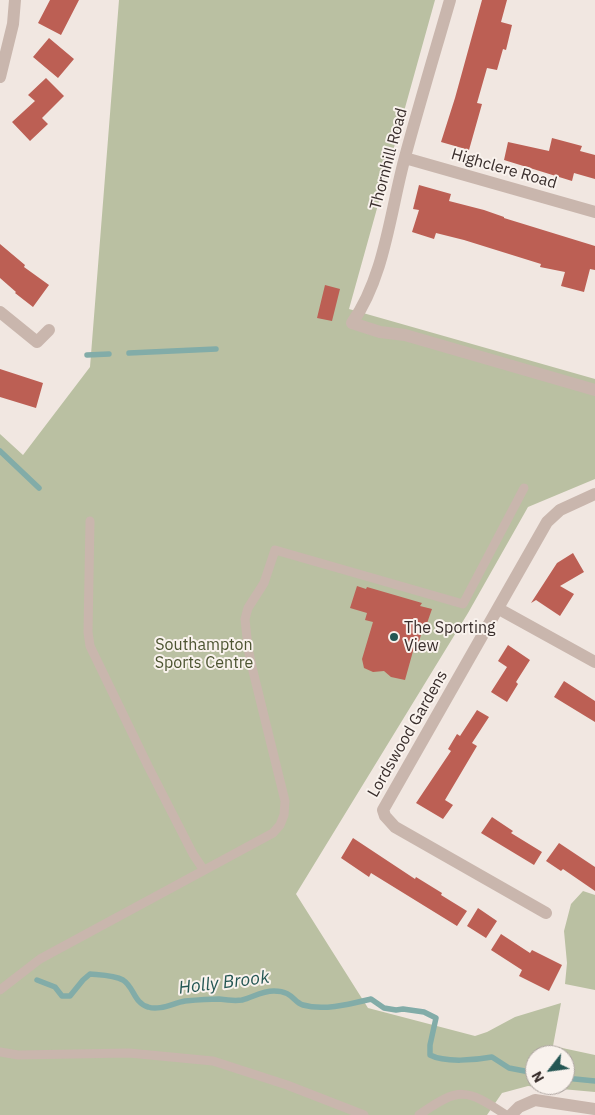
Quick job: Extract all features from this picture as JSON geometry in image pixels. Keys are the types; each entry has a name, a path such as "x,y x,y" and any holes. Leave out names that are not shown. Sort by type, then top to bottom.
{"street":[{"path":"0,77 13,24 15,0"},
{"name":"Thornhill Road","path":"450,0 405,158 372,285 364,306 352,323 380,332 405,335 595,390"},
{"name":"Highclere Road","path":"405,158 595,212"},
{"path":"0,312 37,342 49,330"},
{"name":"Lordswood Gardens","path":"546,913 395,826 385,816 383,810 547,522 560,510 595,494"},
{"path":"498,609 595,662"},
{"path":"511,1115 519,1107 536,1100 595,1109"}],"lane":[{"path":"0,990 40,959 260,841 273,833 280,825 284,815 284,801 250,657 245,619 248,608 264,583 276,550 463,604 524,488"},
{"path":"90,520 88,632 90,646 144,758 203,870"},
{"path":"0,1052 18,1055 129,1053 212,1061 287,1086 364,1115"},
{"path":"419,1115 436,1103 459,1093 472,1094 506,1115"}],"green space":[{"name":"Southampton Sports Centre","path":"119,0 435,0 349,309 595,379 595,479 528,507 468,613 296,894 368,1008 475,1036 487,1032 515,1017 561,1003 553,1045 525,1045 525,1087 502,1093 487,1115 0,1115 0,434 23,455 90,367"},
{"path":"583,891 595,895 595,990 565,984 567,963 564,931 571,904"},
{"name":"Southampton Sports Centre","path":"575,1051 595,1055 595,1092 575,1090"}],"building":[{"path":"50,0 79,0 61,35 38,23"},
{"path":"482,0 507,0 501,22 512,25 506,50 503,49 497,70 487,68 477,103 482,104 469,150 441,142"},
{"path":"49,38 74,59 58,78 33,57"},
{"path":"46,78 64,96 42,118 48,124 30,141 12,122 35,101 28,95"},
{"path":"552,138 582,146 580,151 595,155 595,179 574,173 572,181 504,160 508,142 549,151"},
{"path":"419,185 451,194 449,201 484,210 595,246 595,270 590,269 584,292 561,286 565,272 540,267 541,264 464,240 436,233 434,239 412,232 419,210 413,209"},
{"path":"0,244 25,265 24,267 49,285 33,307 0,278"},
{"path":"325,285 340,289 332,321 317,318"},
{"path":"0,369 43,383 36,408 0,397"},
{"path":"573,553 584,572 560,586 574,594 560,616 536,600 531,603 557,563"},
{"name":"The Sporting View","path":"357,586 366,589 367,587 422,603 420,606 432,609 425,629 423,628 418,645 415,644 405,680 391,677 384,671 373,672 364,668 362,659 373,622 365,620 367,613 350,608"},
{"path":"508,645 530,660 516,682 518,684 507,702 491,692 507,667 498,661"},
{"path":"564,681 595,701 595,722 554,697"},
{"path":"477,710 489,717 472,743 477,746 445,800 453,805 443,819 416,803 451,751 448,749 457,734 460,736"},
{"path":"492,817 513,831 511,833 542,852 534,865 481,833"},
{"path":"353,838 415,879 416,877 442,893 441,895 467,911 457,926 371,873 369,877 341,858"},
{"path":"559,843 595,867 595,891 563,869 561,871 546,861"},
{"path":"478,908 497,921 486,938 467,926"},
{"path":"501,934 530,953 532,950 562,965 549,991 519,976 522,970 491,950"}],"waterway":[{"path":"129,353 216,349"},
{"path":"87,355 109,354"},
{"path":"0,451 39,488"},
{"name":"Holly Brook","path":"37,980 55,987 62,996 70,996 90,974 115,977 127,983 143,1005 153,1008 189,1001 215,999 242,1000 270,991 280,991 289,995 300,1004 311,1007 337,1006 371,999 384,1008 424,1012 436,1018 430,1045 430,1055 436,1058 469,1060 492,1057 509,1068 525,1071"},
{"name":"Holly Brook","path":"575,1079 595,1081"}],"place":[{"name":"The Sporting View","path":"394,637"}]}
